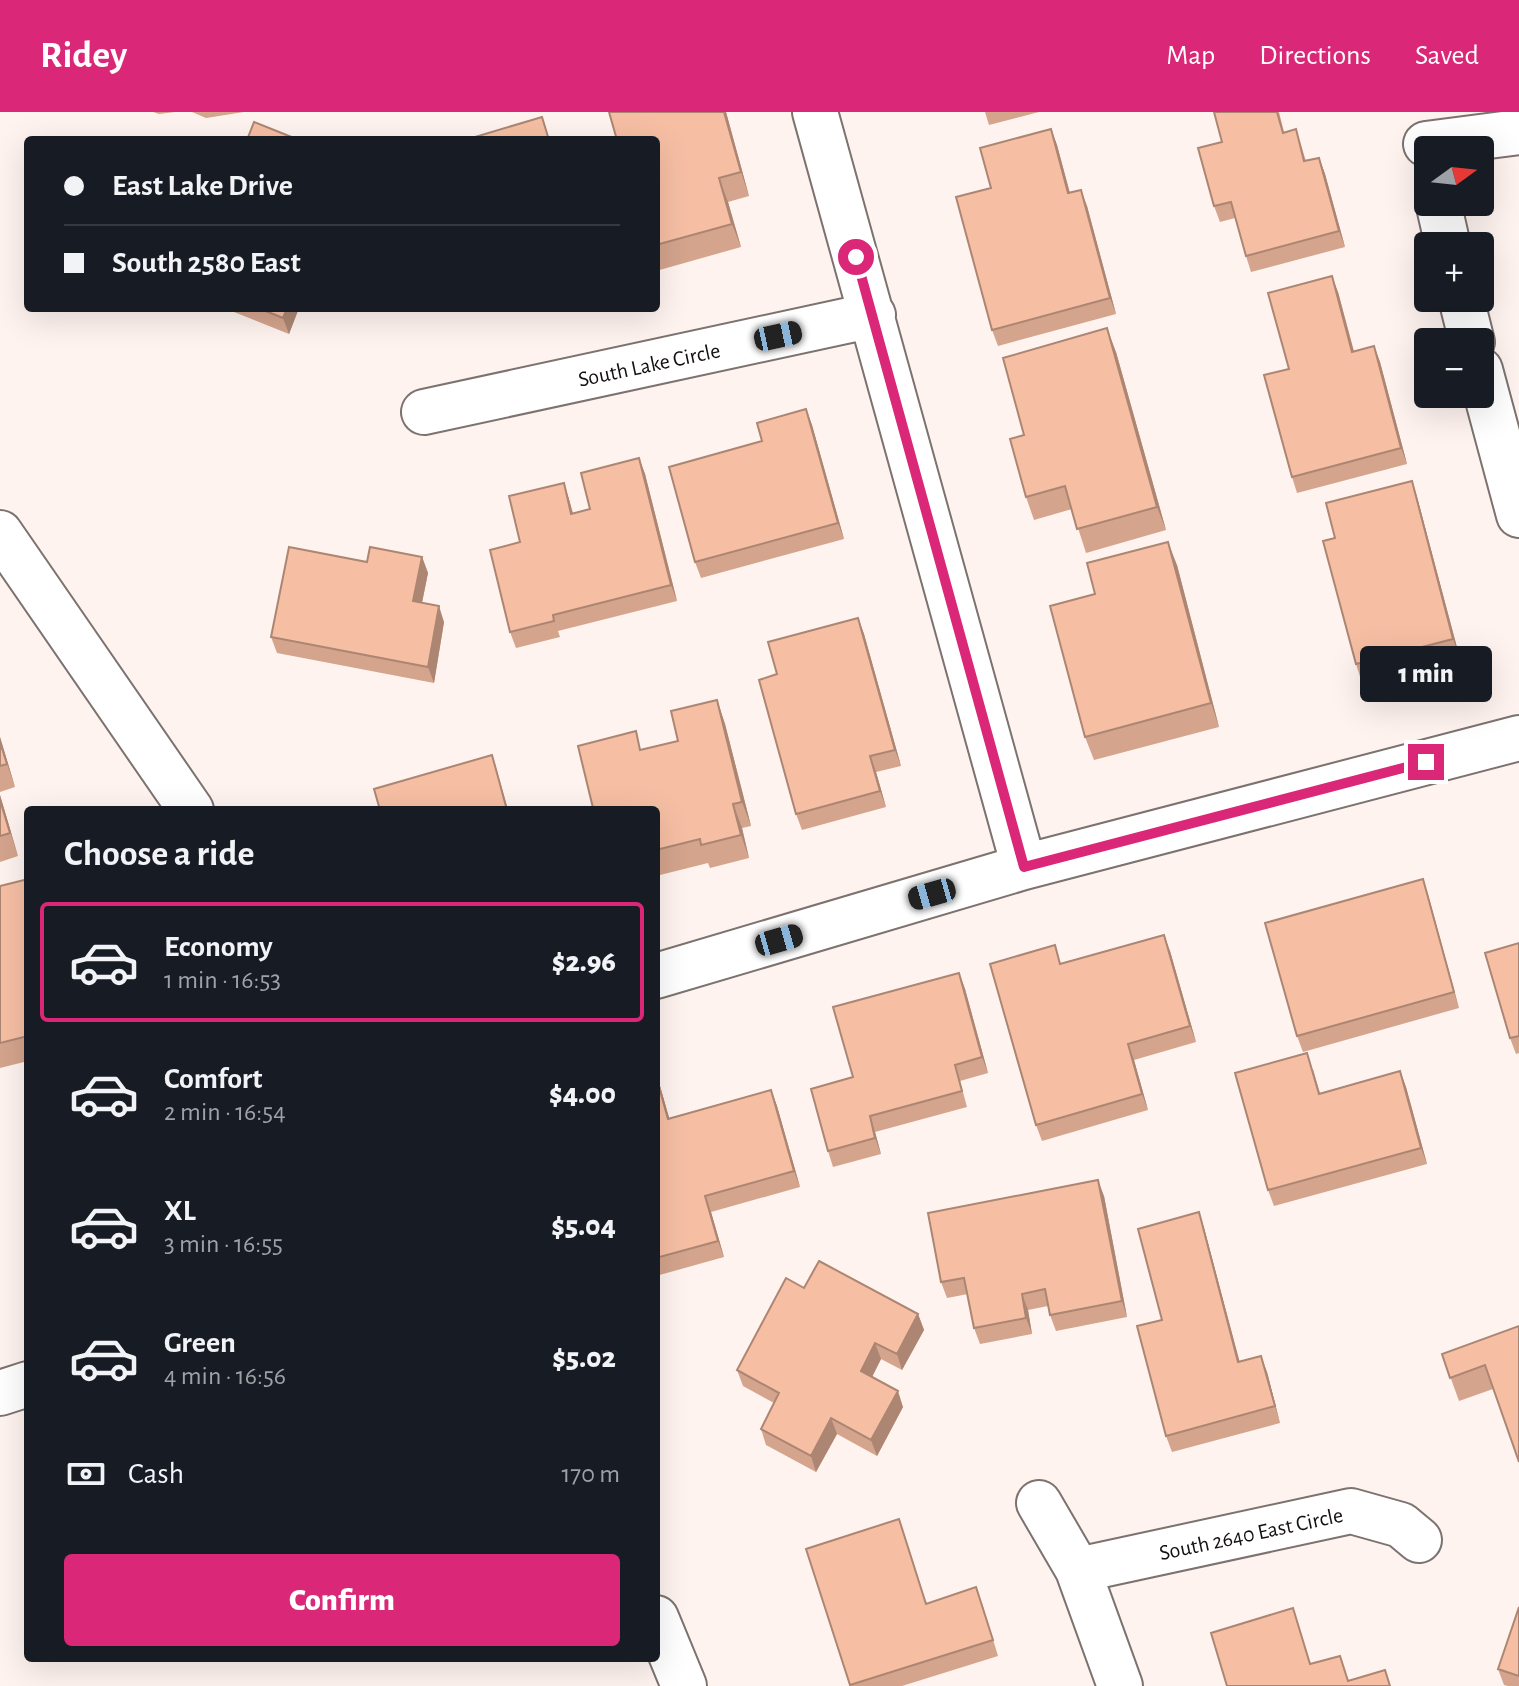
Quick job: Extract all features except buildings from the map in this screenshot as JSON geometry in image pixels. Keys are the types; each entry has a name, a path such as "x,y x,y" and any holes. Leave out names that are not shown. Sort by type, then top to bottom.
{"street":[{"path":"815,112 1024,867"},
{"path":"1445,136 1519,132"},
{"name":"South Lake Circle","path":"424,412 873,315"},
{"path":"1490,408 1519,515"},
{"path":"0,533 188,806"},
{"path":"660,975 1024,867 1519,738"},
{"path":"0,1393 24,1385"},
{"path":"1039,1503 1078,1570 1120,1686"},
{"name":"South 2640 East Circle","path":"1078,1570 1351,1511 1401,1525 1419,1540"},
{"path":"660,1628 684,1686"}],"route":[{"path":"856,257 1024,867 1426,762"}]}
